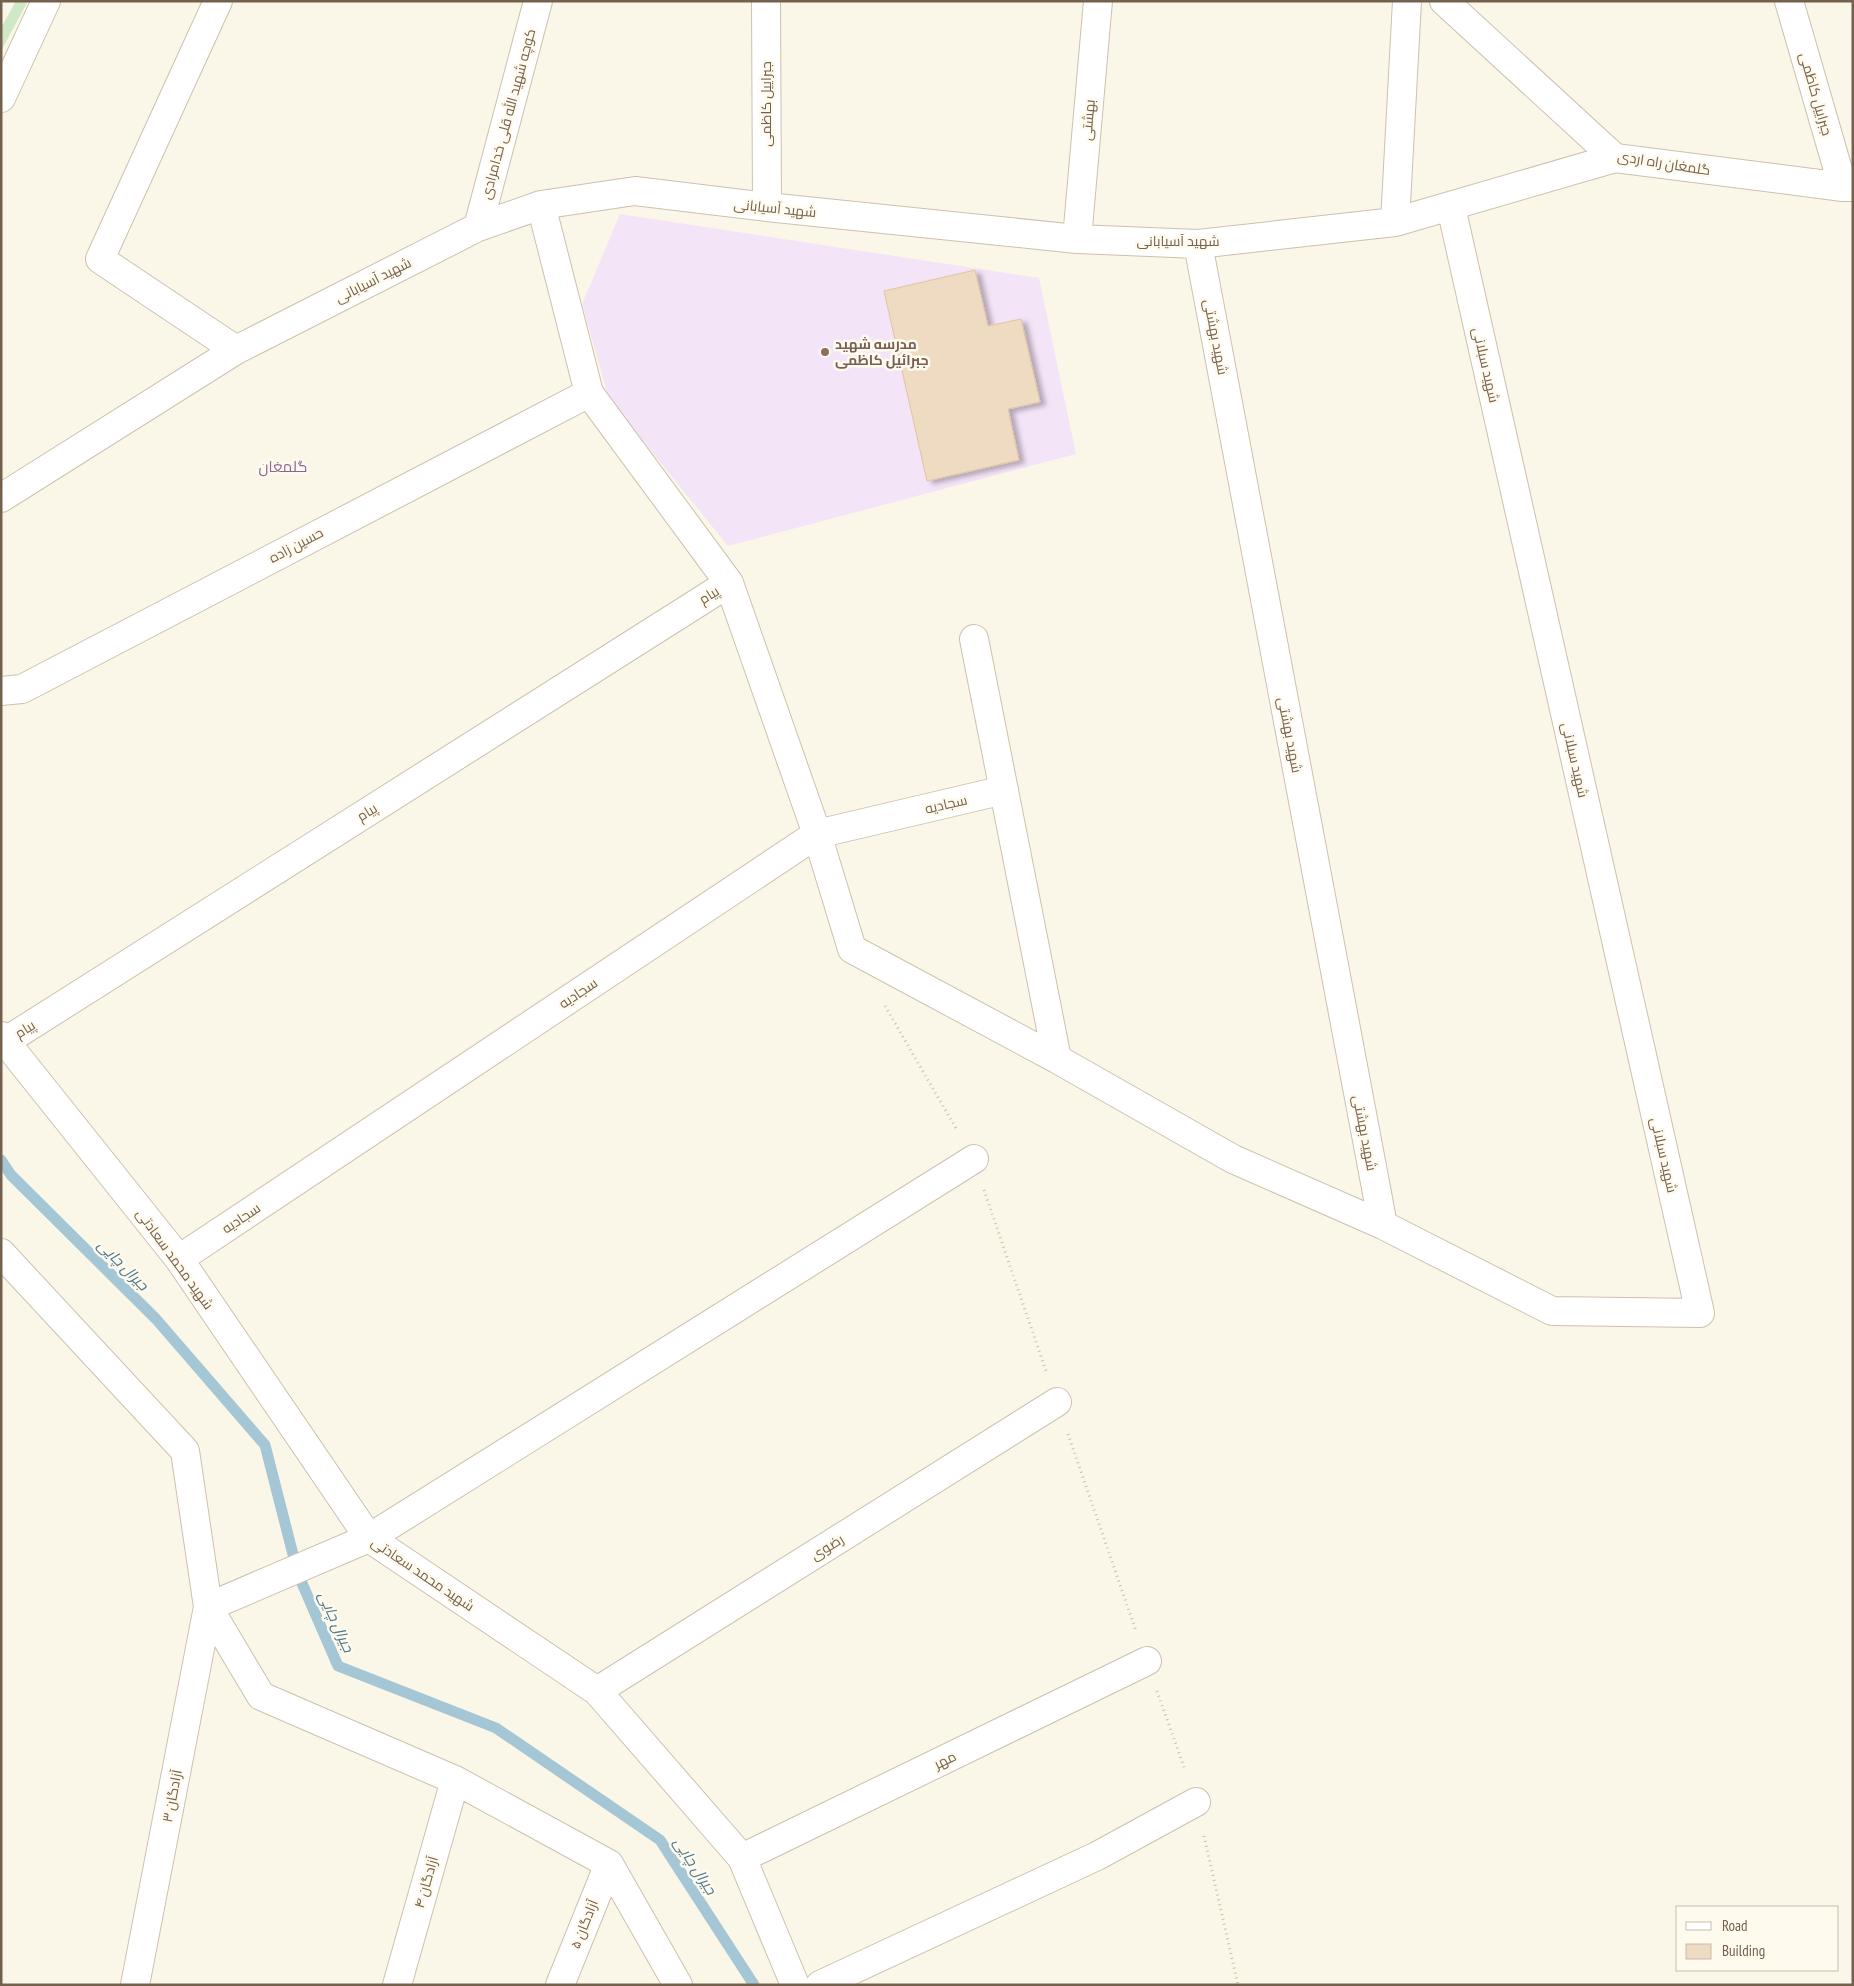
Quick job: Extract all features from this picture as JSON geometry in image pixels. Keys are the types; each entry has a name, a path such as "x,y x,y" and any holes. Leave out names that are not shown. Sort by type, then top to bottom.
{"street":[{"path":"1,98 46,1"},
{"path":"218,1 100,259 236,350"},
{"name":"کوچه شهید الله قلی خدامرادی","path":"478,226 538,1"},
{"name":"جبراییل کاظمی","path":"766,1 767,207"},
{"name":"بهشتی","path":"1077,239 1098,1"},
{"path":"1395,222 1407,1"},
{"name":"گلمغان راه اردی","path":"1444,1 1615,158 1848,187"},
{"name":"جبراییل کاظمی","path":"1790,1 1848,187"},
{"name":"شهید آسیابانی","path":"1,498 236,350 478,226 542,205 635,191 767,207 1077,239 1198,244 1395,222 1615,158"},
{"path":"542,205 589,393 729,583 817,834 852,949 1057,1059 1233,1159 1383,1225"},
{"name":"شهید سبلانی","path":"1383,1225 1552,1311 1700,1313 1451,207"},
{"name":"شهید بهشتی","path":"1198,244 1383,1225"},
{"name":"حسین زاده","path":"1,691 22,689 589,393"},
{"name":"پیام","path":"3,1038 729,583"},
{"path":"974,639 1057,1059"},
{"name":"سجادیه","path":"179,1259 817,834 1004,790"},
{"name":"شهید محمد سعادتی","path":"3,1038 179,1259 369,1538 597,1691 742,1858 796,1985"},
{"path":"208,1608 369,1538 974,1159"},
{"path":"1,1253 185,1452 208,1608 260,1696 455,1780 609,1864 678,1985"},
{"name":"رضوی","path":"597,1691 1057,1402"},
{"name":"آزادگان ۳","path":"135,1985 208,1608"},
{"name":"مهر","path":"742,1858 1147,1661"},
{"name":"آزادگان ۴","path":"397,1985 455,1780"},
{"path":"820,1985 1097,1856 1196,1802"},
{"name":"آزادگان ۵","path":"560,1985 609,1864"}],"path":[{"path":"881,1000 974,1159 1196,1802 1238,1985"}],"shaded area":[{"name":"مدرسه شهید جبرائیل کاظمی","path":"620,214 1039,278 1076,454 728,546 609,399 582,304"}],"green space":[{"path":"16,1 28,1 1,51 1,28"}],"building":[{"path":"975,270 988,326 1021,319 1040,402 1008,409 1019,460 927,481 884,291"}],"waterway":[{"name":"جیرال چایی","path":"1,1160 11,1175 156,1319 265,1445 298,1574 338,1666 496,1728 660,1840 754,1985"}],"place":[{"name":"مدرسه شهید جبرائیل کاظمی","path":"825,352"}],"district":[{"name":"گلمغان","path":"283,467"}]}
